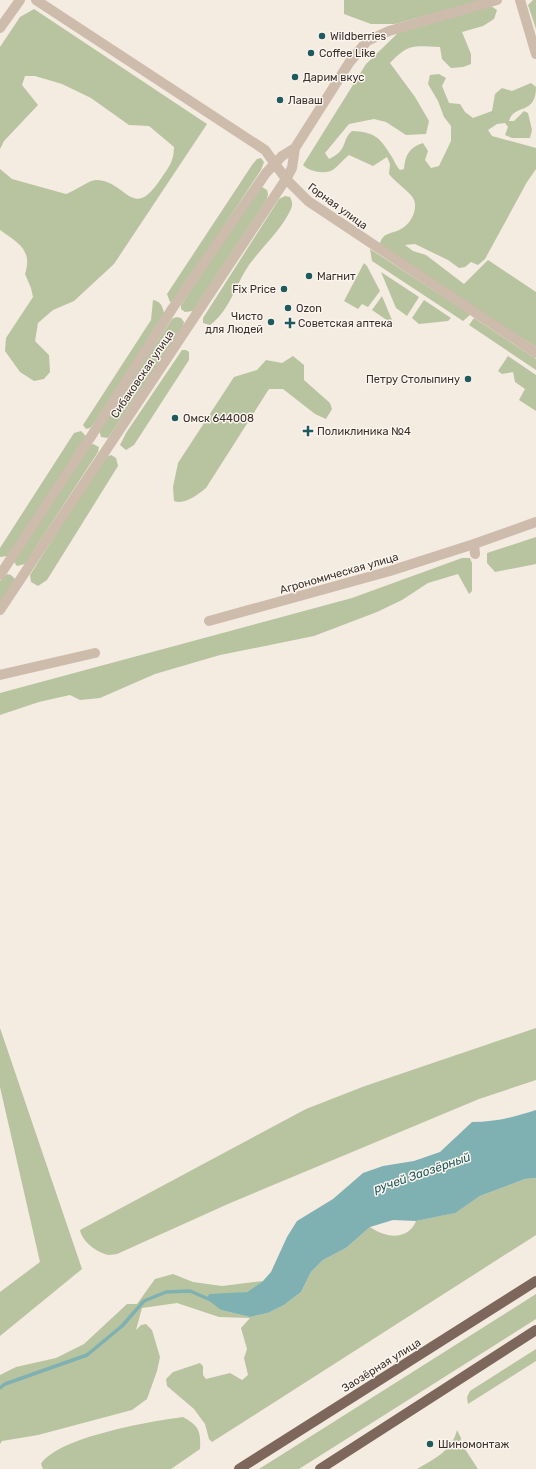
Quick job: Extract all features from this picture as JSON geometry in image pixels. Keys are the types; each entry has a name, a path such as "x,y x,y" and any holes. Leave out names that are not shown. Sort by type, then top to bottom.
{"main road":[{"name":"Заозёрная улица","path":"239,1469 536,1281"},
{"path":"320,1469 536,1330"}],"street":[{"path":"0,28 20,0"},
{"name":"Горная улица","path":"36,0 143,72 265,150 286,179 308,201 536,353"},
{"name":"Сибаковская улица","path":"0,610 286,179 293,163 295,148 349,64 367,41 373,37 497,0"},
{"path":"520,0 536,54"},
{"name":"Сибаковская улица","path":"0,575 92,435 172,308 275,163 282,156 295,148"},
{"name":"Агрономическая улица","path":"209,621 475,549 536,522"},
{"path":"0,675 95,653"}],"green space":[{"path":"344,0 482,0 395,24 371,24 344,14"},
{"path":"533,0 536,0 536,29 528,5"},
{"path":"491,6 497,10 494,19 483,26 462,32 471,54 471,64 463,67 451,68 442,59 440,47 424,46 407,49 390,63 415,97 429,121 426,134 406,135 386,122 374,119 349,124 325,153 329,159 335,156 342,149 352,131 365,132 379,139 400,170 404,169 405,160 411,150 423,143 428,151 425,160 431,168 439,166 451,141 451,126 444,117 438,101 428,84 430,75 439,74 446,78 442,86 449,103 460,104 465,112 473,118 492,111 495,94 502,88 512,91 531,83 536,87 535,96 529,106 515,112 509,121 514,121 524,111 528,113 532,130 530,138 512,138 505,135 508,127 505,123 497,124 488,130 492,136 536,148 536,169 527,182 485,259 478,265 471,262 465,267 459,268 448,260 415,244 405,245 413,251 426,255 464,284 488,260 536,292 536,347 379,247 382,238 387,234 405,227 411,220 415,206 415,202 411,195 389,174 390,164 387,157 373,166 349,155 334,169 327,172 314,171 303,165 366,64 398,33"},
{"path":"34,9 207,124 114,264 74,301 53,310 38,323 35,341 49,355 50,372 44,379 34,381 20,372 5,351 6,338 33,297 25,274 27,259 25,253 18,243 0,230 0,169 12,179 66,194 93,180 96,180 115,186 129,196 142,198 150,192 168,168 172,161 174,147 149,126 129,125 91,98 62,84 35,76 25,76 22,85 38,105 4,141 0,149 0,47 20,17"},
{"path":"261,158 264,162 261,170 176,298 170,302 167,294 252,165 257,159"},
{"path":"262,187 267,190 267,199 193,311 185,312 181,309 181,305 257,189"},
{"path":"285,196 290,197 292,204 291,209 283,223 246,269 228,303 217,319 210,325 203,323 203,318 279,199"},
{"path":"370,249 470,315 463,321 372,261"},
{"path":"364,263 380,291 368,307 362,304 358,309 344,301"},
{"path":"381,272 419,297 407,316 396,308"},
{"path":"382,296 394,325 372,310"},
{"path":"153,300 161,304 164,313 100,416 90,428 86,429 83,425 151,320"},
{"path":"424,300 451,318 448,321 419,324 412,318"},
{"path":"176,317 181,318 184,322 183,327 108,438 101,437 99,430 172,319"},
{"path":"474,318 536,359 536,370 469,325"},
{"path":"182,350 189,352 189,360 134,445 126,450 120,445 126,433"},
{"path":"293,356 304,365 304,380 330,403 332,409 326,419 315,414 283,389 269,389 206,488 187,500 182,502 174,501 173,487 178,463 234,377 257,370 266,360 282,363"},
{"path":"508,356 536,375 536,411 519,400 525,389 515,382 513,372 502,374 498,371"},
{"path":"81,431 86,436 8,556 0,557 0,548 74,433"},
{"path":"93,444 99,447 98,452 25,564 17,566 14,562 90,445"},
{"path":"111,455 116,458 118,466 47,580 38,586 31,582 30,575 104,458"},
{"path":"536,537 536,564 495,572 487,563 487,553"},
{"path":"462,558 470,558 472,563 472,591 469,594 458,574 428,583 402,600 377,612 314,636 220,655 155,674 100,698 80,700 70,695 39,702 0,715 0,693 352,598"},
{"path":"7,574 11,575 15,579 0,604 0,581"},
{"path":"0,1028 82,1269 0,1336 0,1292 40,1262 0,1087"},
{"path":"536,1028 536,1080 479,1099 228,1204 117,1254 108,1255 97,1251 86,1242 81,1234 80,1230 306,1109 365,1086"},
{"path":"536,1178 536,1235 212,1442 209,1439 205,1424 194,1409 167,1386 166,1379 173,1372 200,1363 203,1366 203,1375 206,1379 230,1373 242,1380 248,1375 244,1358 247,1349 241,1328 250,1318 219,1317 177,1303 142,1308 136,1330 141,1325 146,1324 152,1330 160,1357 157,1371 147,1399 132,1410 38,1435 2,1441 0,1444 0,1375 16,1367 56,1358 84,1344 127,1304 137,1304 155,1279 173,1274 193,1282 222,1286 263,1281 247,1292 230,1294 221,1310 250,1317 268,1313 284,1305 301,1292 311,1272 323,1260 346,1248 370,1227 382,1234 396,1236 402,1235 408,1232 416,1221 454,1213 480,1196 525,1179"},
{"path":"536,1294 536,1319 299,1469 259,1469"},
{"path":"536,1349 536,1361 468,1404 467,1397 470,1391"},
{"path":"183,1417 196,1426 200,1438 200,1449 171,1469 43,1469 41,1464 51,1454 85,1438 150,1422"},
{"path":"457,1430 461,1438 461,1443 478,1469 417,1469 442,1454 451,1444"}],"water":[{"path":"536,1110 536,1178 525,1179 480,1196 455,1213 416,1221 393,1220 370,1227 346,1248 323,1260 311,1272 301,1292 284,1305 268,1313 250,1317 221,1310 207,1299 209,1294 247,1292 263,1281 271,1272 287,1237 297,1221 333,1199 363,1173 383,1166 414,1161 440,1152 472,1122 505,1119"}],"waterway":[{"name":"ручей Заозёрный","path":"0,1388 5,1384 87,1355 122,1326 144,1301 166,1292 190,1291 211,1300"}],"place":[{"name":"Wildberries","path":"322,36"},
{"name":"Coffee Like","path":"311,53"},
{"name":"Дарим вкус","path":"295,77"},
{"name":"Лаваш","path":"280,100"},
{"name":"Магнит","path":"309,276"},
{"name":"Fix Price","path":"284,289"},
{"name":"Ozon","path":"288,308"},
{"name":"Чисто для Людей","path":"271,322"},
{"name":"Советская аптека","path":"290,323"},
{"name":"Петру Столыпину","path":"468,379"},
{"name":"Омск 644008","path":"175,418"},
{"name":"Поликлиника №4","path":"308,431"},
{"name":"Шиномонтаж","path":"430,1444"}]}
